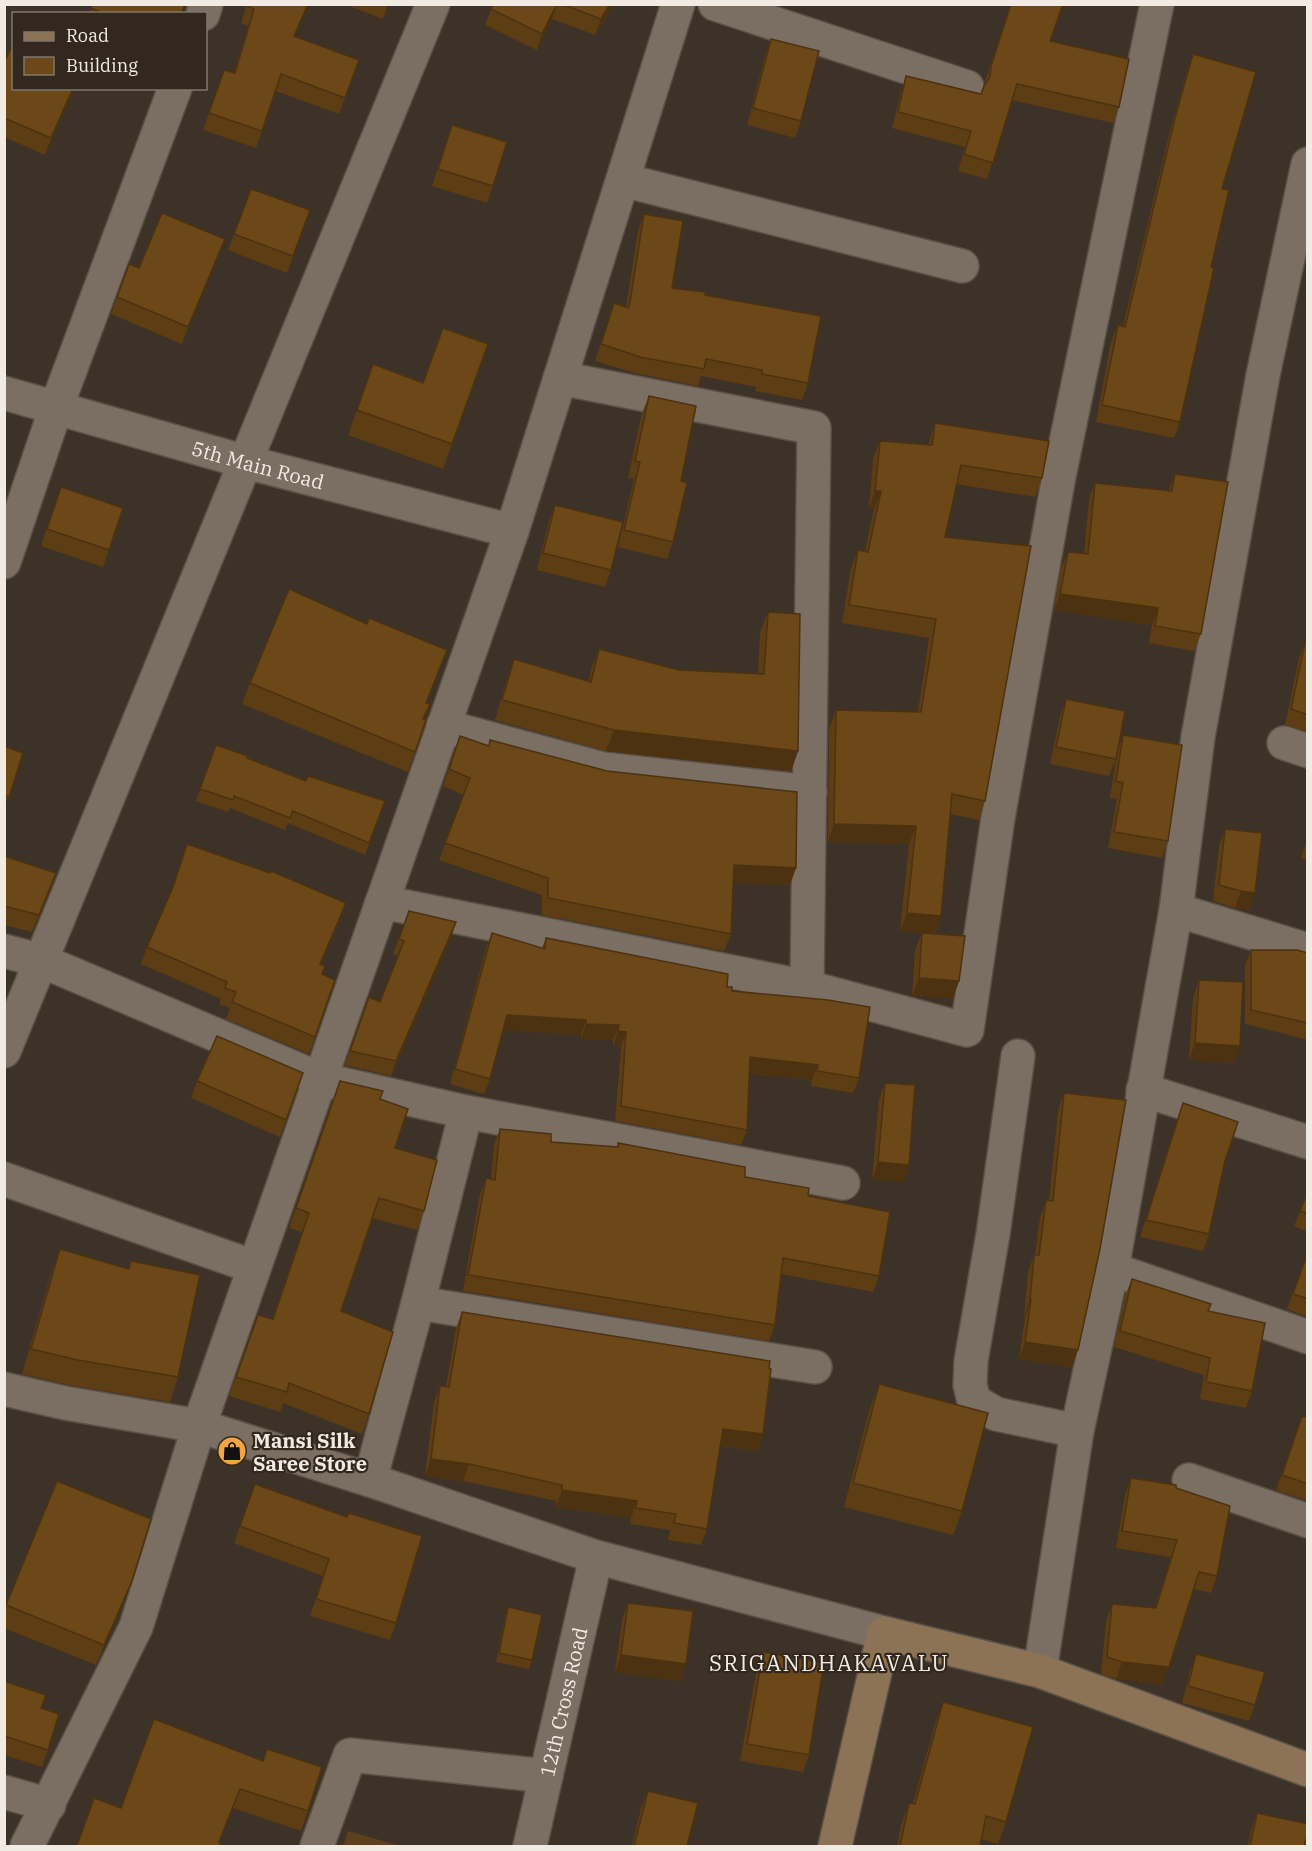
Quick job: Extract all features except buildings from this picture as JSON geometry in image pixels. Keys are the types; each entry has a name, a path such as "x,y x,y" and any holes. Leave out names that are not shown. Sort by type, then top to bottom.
{"street":[{"path":"4,1051 433,4"},
{"path":"27,1846 136,1627 199,1426 512,531 678,4"},
{"path":"715,4 967,87"},
{"path":"382,902 807,987 967,1030 998,818 1059,476 1157,4"},
{"path":"4,562 56,408 174,90"},
{"path":"1040,1671 1077,1431 1112,1269 1176,910 1198,737 1263,375 1308,164"},
{"path":"623,180 962,266"},
{"path":"560,378 814,428 807,987"},
{"name":"5th Main Road","path":"4,393 246,462 512,531"},
{"path":"444,726 603,769 810,792"},
{"path":"1176,910 1308,950"},
{"path":"4,951 42,961 320,1078 466,1112 843,1183"},
{"path":"1018,1056 993,1234 976,1329 970,1384 974,1401 996,1414 1077,1431"},
{"path":"1143,1090 1308,1142"},
{"path":"370,1480 466,1112"},
{"path":"4,1179 254,1267"},
{"path":"1112,1269 1308,1337"},
{"path":"418,1303 815,1367"},
{"path":"4,1389 65,1403 199,1426 370,1480 596,1557 884,1633 1040,1671 1308,1770"},
{"path":"1189,1480 1308,1521"},
{"name":"12th Cross Road","path":"530,1846 596,1557"},
{"path":"835,1846 884,1633"},
{"path":"317,1846 350,1755 546,1776"},
{"path":"4,1792 49,1805"}],"shaded area":[{"path":"348,1831 400,1846 343,1846"}],"place":[{"name":"Mansi Silk Saree Store","path":"232,1451"}],"district":[{"name":"SRIGANDHAKAVALU","path":"829,1662"}]}
